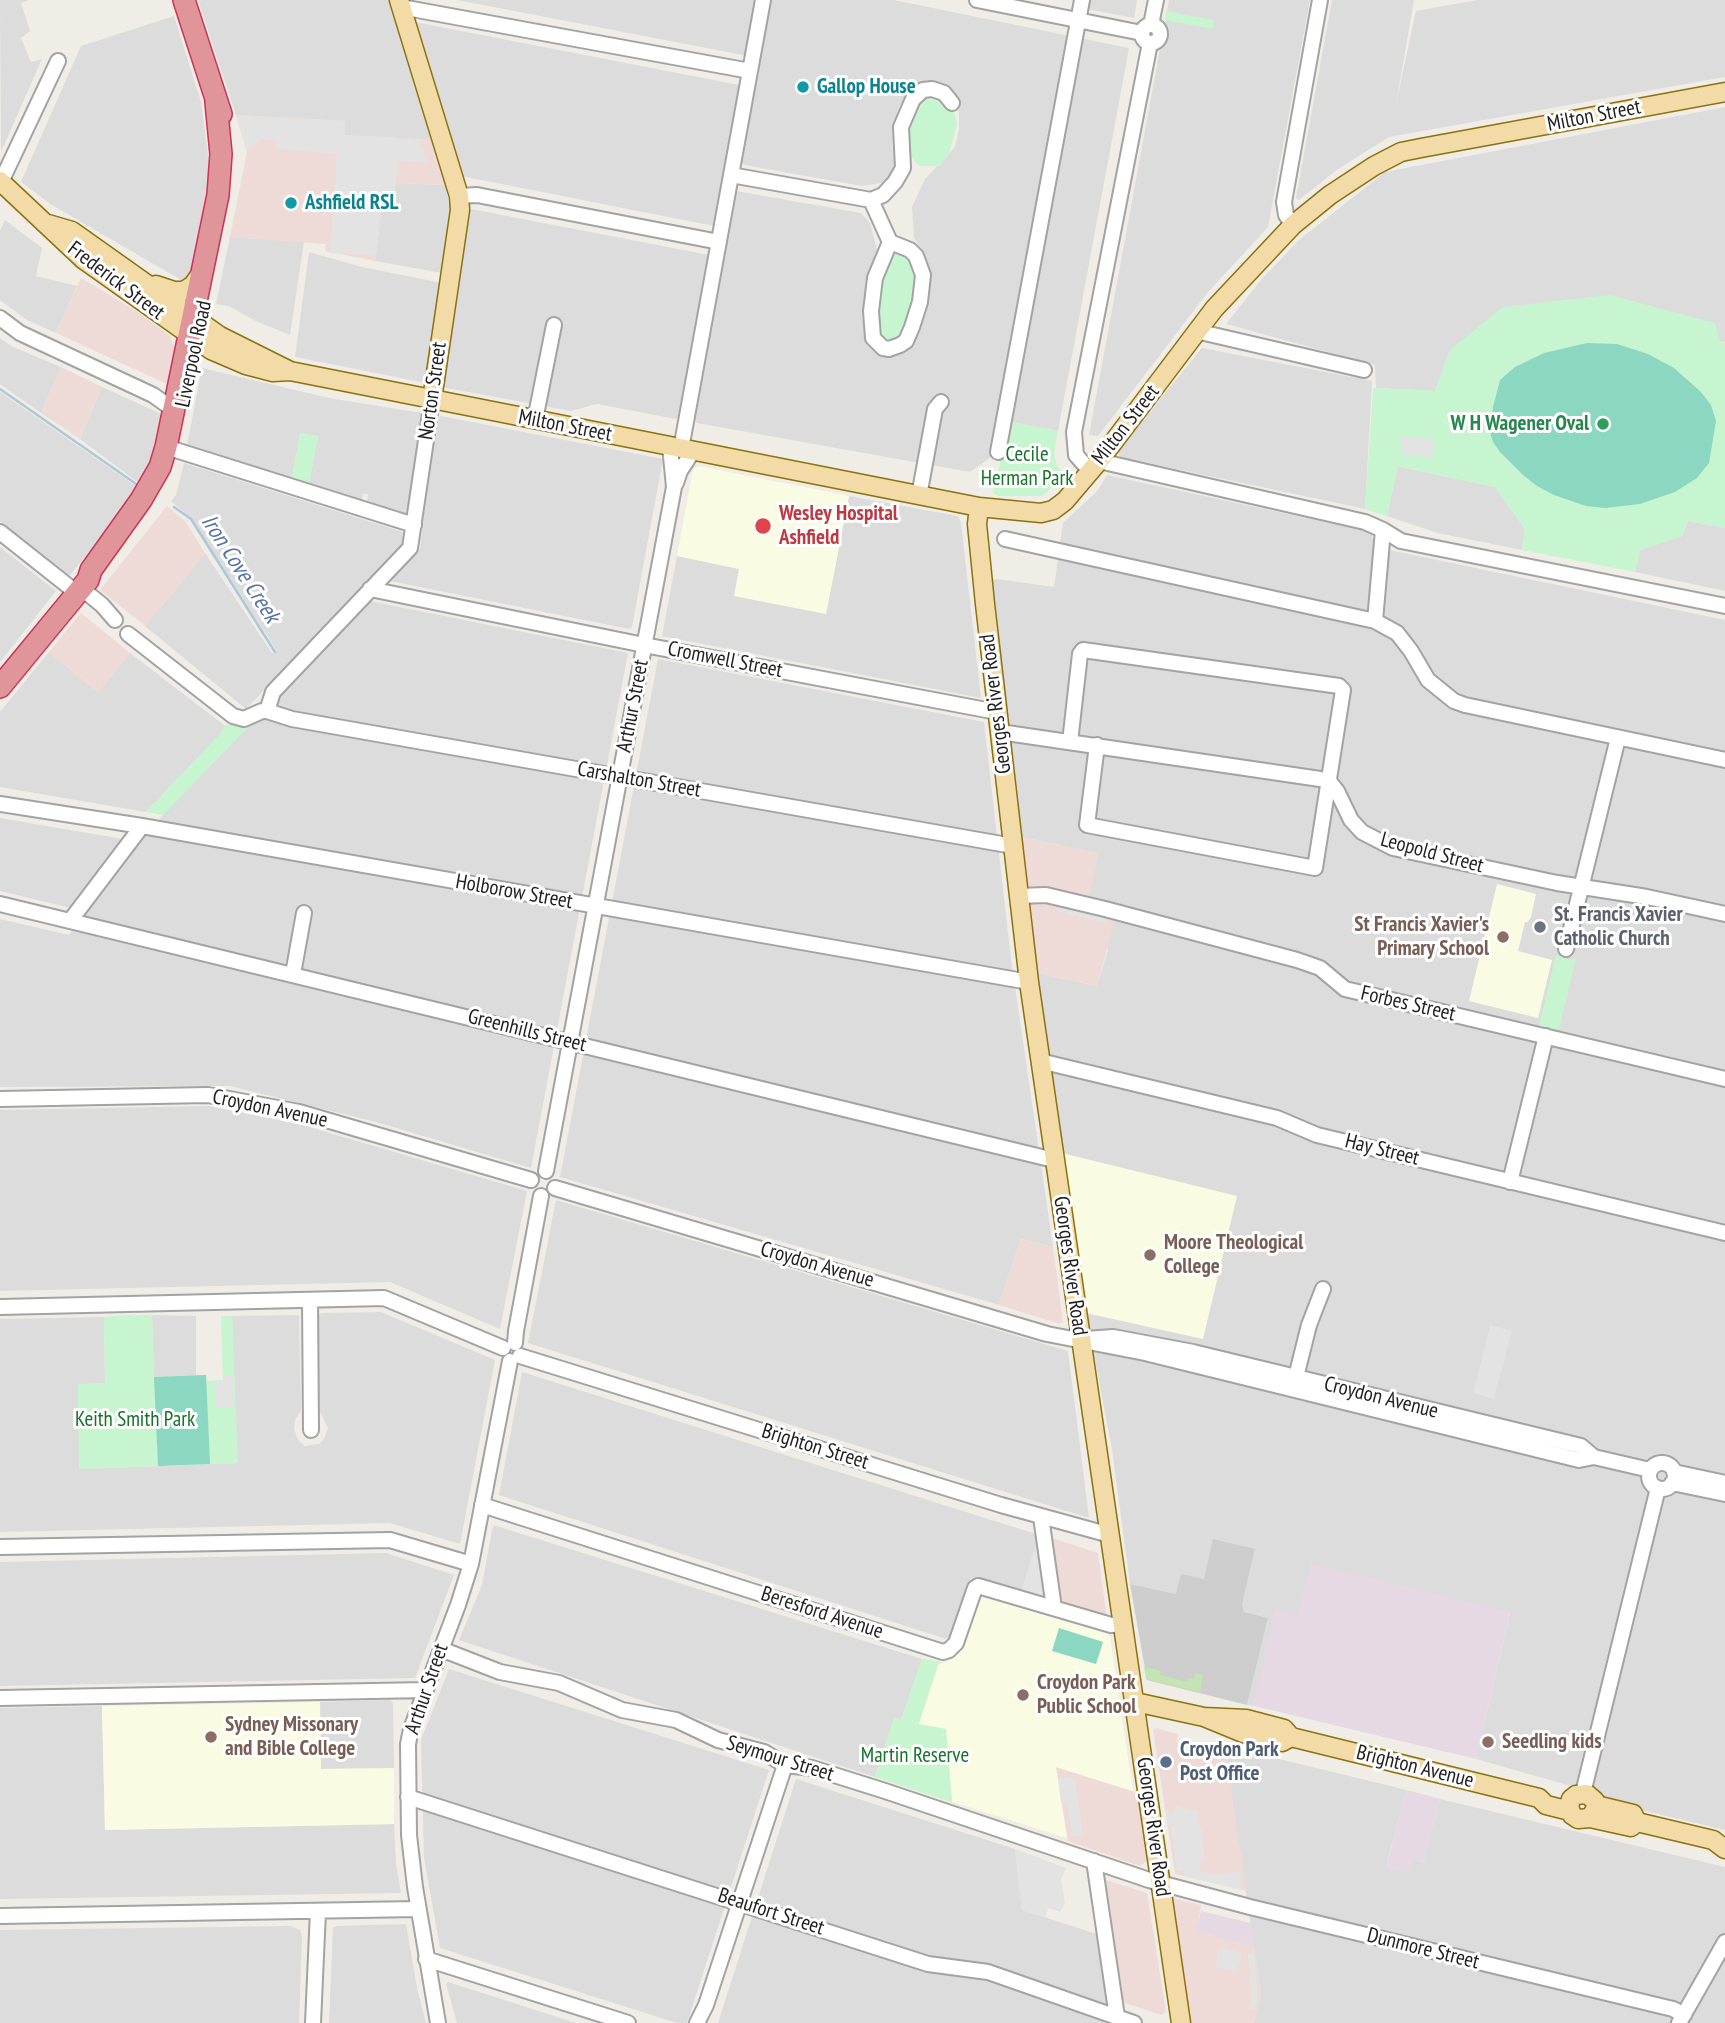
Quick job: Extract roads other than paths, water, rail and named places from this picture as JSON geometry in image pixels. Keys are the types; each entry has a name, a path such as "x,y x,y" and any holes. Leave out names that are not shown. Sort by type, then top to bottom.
{"highway":[{"name":"Liverpool Road","path":"170,449 174,410 227,193 228,145 224,122 184,0"},
{"name":"Liverpool Road","path":"0,687 82,587 141,500 170,449 195,329 202,272 220,173 216,102"}],"main road":[{"name":"Norton Street","path":"400,4 459,196 460,210 432,400"},
{"name":"Milton Street","path":"195,329 275,361 290,370 432,400 979,507 1026,513 1053,510 1065,501 1094,466 1196,331 1293,225 1356,177 1401,152 1725,92"},
{"name":"Frederick Street","path":"1,182 84,260 195,329"},
{"name":"Frederick Street","path":"48,225 72,231 140,280 195,329"},
{"path":"140,280 179,292 193,285 202,272"},
{"name":"Georges River Road","path":"979,507 977,524 1028,982 1181,2023"},
{"name":"Brighton Avenue","path":"1135,1702 1204,1717 1246,1719 1284,1729 1291,1737 1539,1798 1546,1805 1582,1805 1633,1814 1637,1822 1721,1841"}],"street":[{"name":"Arthur Street","path":"545,1171 682,449 763,0"},
{"path":"977,0 1148,33"},
{"path":"998,452 1082,0"},
{"path":"1156,0 1074,432 1076,455 1094,466 1366,523 1401,541 1725,606"},
{"path":"1293,225 1286,215 1284,202 1320,0"},
{"path":"400,4 750,71"},
{"path":"1,182 58,61"},
{"path":"731,175 871,200 883,195 903,168 901,127 913,99 923,90 932,89 944,93 952,103"},
{"path":"459,196 477,195 719,243"},
{"path":"871,200 890,242 910,250 921,266 923,275 920,302 906,341 889,349 883,348 873,338 871,311 876,278 890,242"},
{"path":"0,318 20,333 153,394 174,410"},
{"path":"535,420 554,325"},
{"path":"1196,331 1364,370"},
{"name":"Norton Street","path":"267,711 274,692 410,548 432,400"},
{"path":"919,496 934,409 941,402"},
{"path":"170,449 414,525"},
{"name":"Arthur Street","path":"674,488 680,471 682,449"},
{"path":"1375,621 1383,530"},
{"path":"0,532 82,587 115,620"},
{"path":"1005,539 1375,621 1397,633 1428,680 1454,701 1725,760"},
{"name":"Cromwell Street","path":"370,589 644,645 997,712"},
{"path":"128,634 233,716 244,719 267,711"},
{"path":"1070,742 1080,654 1083,650 1339,686 1343,690 1315,868 1087,825 1097,745"},
{"name":"Carshalton Street","path":"267,711 292,719 1013,846"},
{"path":"1000,732 1292,773 1329,781"},
{"path":"1566,948 1618,738"},
{"name":"Leopold Street","path":"1329,781 1362,832 1393,848 1581,888 1647,897 1725,914"},
{"name":"Holborow Street","path":"0,804 142,826 1028,982"},
{"path":"70,921 142,826"},
{"name":"Forbes Street","path":"1018,896 1046,895 1279,954 1320,968 1345,989 1725,1079"},
{"name":"Greenhills Street","path":"0,904 1055,1160"},
{"path":"293,974 304,914"},
{"path":"1510,1182 1546,1036"},
{"name":"Hay Street","path":"1041,1061 1277,1118 1317,1135 1725,1233"},
{"name":"Croydon Avenue","path":"0,1099 208,1095 299,1112 531,1181"},
{"path":"545,1171 555,1180 555,1188 548,1195 541,1196 534,1192 531,1181 538,1172 545,1171"},
{"name":"Croydon Avenue","path":"555,1188 1047,1334 1081,1340 1114,1337 1193,1352 1294,1384 1473,1427 1579,1460 1594,1457 1650,1470"},
{"name":"Arthur Street","path":"438,2023 418,1909 410,1835 408,1744 411,1729 471,1564 541,1196"},
{"path":"1294,1384 1309,1325 1323,1289"},
{"name":"Brighton Street","path":"0,1307 384,1298 512,1352 1041,1517 1110,1535"},
{"path":"310,1300 311,1430"},
{"path":"1663,1463 1670,1466 1673,1478 1668,1488 1658,1488 1650,1481 1650,1470 1663,1463"},
{"path":"1673,1478 1725,1483"},
{"path":"1673,1478 1725,1494"},
{"path":"1582,1805 1658,1488"},
{"name":"Beresford Avenue","path":"482,1505 943,1652 956,1643 978,1586 1111,1625 1123,1624"},
{"path":"1041,1517 1054,1608"},
{"path":"0,1547 390,1539 471,1564"},
{"name":"Seymour Street","path":"441,1649 500,1672 545,1679 570,1687 622,1710 676,1720 726,1743 764,1752 785,1765 812,1768 1161,1882"},
{"path":"0,1698 426,1689"},
{"path":"697,2023 706,2005 785,1765"},
{"name":"Beaufort Street","path":"408,1797 928,1964 988,1972 1134,2023"},
{"path":"1094,1861 1116,2017"},
{"name":"Dunmore Street","path":"1161,1882 1213,1898 1673,2009 1682,2019"},
{"path":"0,1916 418,1909"},
{"path":"313,2023 318,1911"},
{"path":"1682,2019 1725,1942"},
{"path":"426,1959 628,2023"},
{"path":"704,2023 706,2005"}],"waterway":[{"name":"Iron Cove Creek","path":"0,389 139,486"},
{"name":"Iron Cove Creek","path":"174,507 191,519 275,652"}],"place":[{"name":"Gallop House","path":"803,87"},
{"name":"Ashfield RSL","path":"291,203"},
{"name":"W H Wagener Oval","path":"1603,424"},
{"name":"Wesley Hospital Ashfield","path":"763,526"},
{"name":"St. Francis Xavier Catholic Church","path":"1540,927"},
{"name":"St Francis Xavier's Primary School","path":"1503,937"},
{"name":"Moore Theological College","path":"1150,1255"},
{"name":"Croydon Park Public School","path":"1023,1695"},
{"name":"Sydney Missonary and Bible College","path":"211,1737"},
{"name":"Seedling kids","path":"1488,1742"},
{"name":"Croydon Park Post Office","path":"1166,1762"}],"park label":[{"name":"Cecile Herman Park","path":"1027,467"},
{"name":"Keith Smith Park","path":"135,1420"},
{"name":"Martin Reserve","path":"915,1756"}]}
